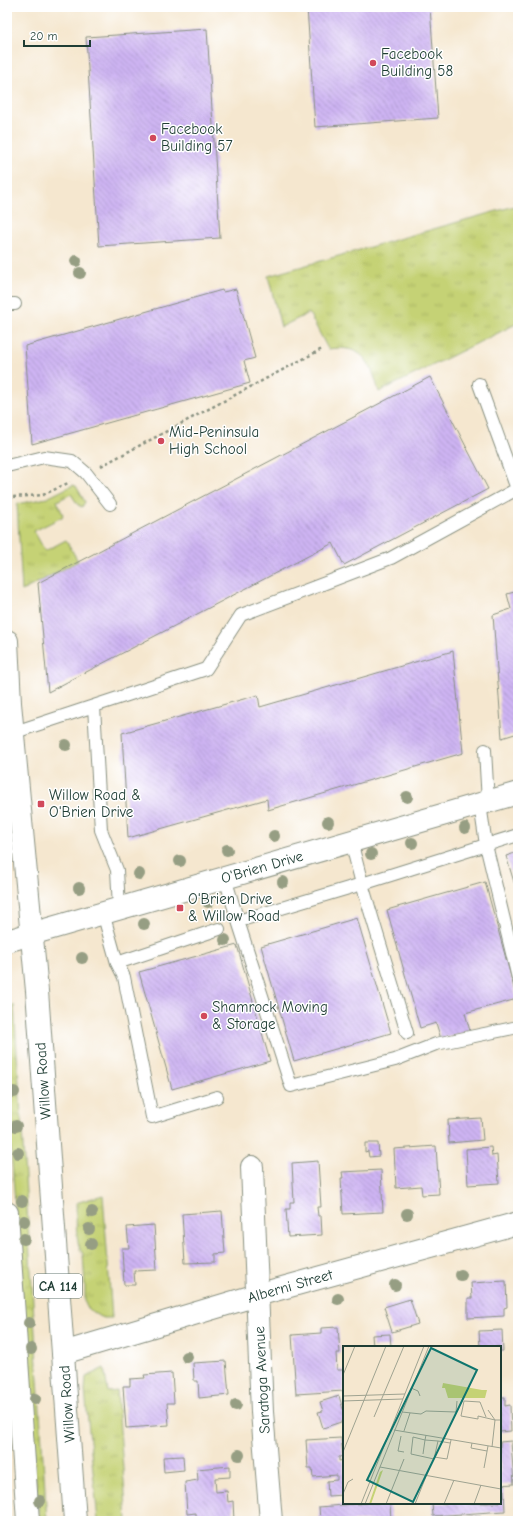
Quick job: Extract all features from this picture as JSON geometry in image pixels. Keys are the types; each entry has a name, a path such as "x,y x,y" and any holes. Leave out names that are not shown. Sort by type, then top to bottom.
{"street":[{"name":"Willow Road","path":"7,641 12,733 37,991 75,1521"},
{"name":"O'Brien Drive","path":"7,941 518,793"},
{"name":"Saratoga Avenue","path":"252,1167 262,1412 271,1521"},
{"name":"CA 114","path":"7,1213 28,1521"},
{"name":"Alberni Street","path":"63,1353 257,1295 518,1223"}],"lane":[{"path":"12,733 206,669 241,615 390,558 518,489 479,384"},
{"path":"7,466 44,457 72,461 86,473 110,504"},
{"path":"94,706 101,830 117,870 111,910 117,962 124,976 152,1116 217,1097"},
{"path":"485,750 484,803 486,845 518,978"},
{"path":"238,921 518,835"},
{"path":"351,841 362,884 407,1033"},
{"path":"224,878 291,1086 394,1060 436,1044 518,1027"},
{"path":"117,962 219,929"}],"path":[{"path":"13,497 43,495 203,413 322,349"}],"green space":[{"path":"518,205 518,323 379,392 373,372 364,357 350,349 328,349 309,313 281,327 268,276"},
{"path":"73,485 76,486 85,502 82,507 78,505 71,494 57,501 63,515 62,517 34,531 45,551 66,540 78,561 22,591 17,504 47,498"},
{"path":"7,1005 14,1005 47,1521 39,1521 7,1097"},
{"path":"103,1195 112,1318 104,1318 95,1314 88,1308 85,1302 83,1254 78,1244 76,1230 76,1203"},
{"path":"104,1368 108,1392 117,1391 127,1521 98,1521 85,1391 86,1377"}],"building":[{"name":"Facebook Building 58","path":"307,7 430,7 438,118 315,127"},
{"name":"Facebook Building 57","path":"207,29 220,238 99,246 86,37"},
{"path":"236,289 255,358 244,361 250,383 32,444 25,346 222,290 223,292"},
{"path":"430,377 488,489 344,565 333,543 48,692 38,583"},
{"path":"518,591 518,733 502,738 493,615 511,609 507,594"},
{"path":"453,651 463,753 268,810 267,799 128,838 122,733 258,695 260,707"},
{"path":"518,852 518,895 506,856"},
{"path":"485,882 517,999 465,1013 470,1031 441,1039 436,1023 420,1028 387,910"},
{"path":"357,918 391,1033 294,1061 261,946"},
{"name":"Shamrock Moving & Storage","path":"237,945 270,1061 172,1089 139,972"},
{"path":"481,1118 483,1140 449,1143 448,1120"},
{"path":"365,1143 378,1143 379,1156 369,1157 368,1151 365,1152"},
{"path":"436,1146 439,1194 422,1195 421,1186 396,1188 394,1149"},
{"path":"491,1147 492,1156 497,1155 499,1183 468,1185 466,1149"},
{"path":"318,1161 321,1207 317,1207 318,1216 321,1216 322,1235 288,1237 286,1209 290,1209 290,1202 294,1202 292,1163"},
{"path":"381,1170 383,1212 343,1214 342,1172"},
{"path":"222,1211 225,1253 215,1254 215,1262 185,1263 182,1214"},
{"path":"154,1225 157,1270 134,1271 135,1285 124,1285 122,1248 129,1248 127,1227"},
{"path":"506,1281 507,1307 504,1308 504,1316 468,1318 468,1298 472,1298 471,1283"},
{"path":"410,1299 418,1324 392,1332 384,1307"},
{"path":"338,1327 340,1353 336,1353 337,1370 343,1370 343,1391 296,1394 292,1335 321,1333 321,1328"},
{"path":"502,1330 503,1351 501,1351 501,1346 480,1346 479,1331"},
{"path":"390,1334 391,1346 373,1346 372,1335"},
{"path":"226,1361 229,1395 199,1398 198,1381 194,1381 193,1363"},
{"path":"172,1373 174,1403 167,1403 169,1425 126,1428 123,1386 130,1386 130,1379 145,1378 144,1375"},
{"path":"339,1396 343,1409 343,1421 323,1428 318,1412 323,1411 320,1402"},
{"path":"501,1397 505,1397 505,1406 510,1405 511,1431 501,1432"},
{"path":"341,1438 343,1456 339,1457 339,1461 343,1460 343,1495 328,1496 327,1481 337,1480 337,1475 313,1477 312,1468 308,1468 306,1440"},
{"path":"511,1441 514,1484 501,1485 501,1442"},
{"path":"183,1456 184,1470 164,1472 163,1457"},
{"path":"230,1466 230,1477 215,1478 216,1492 227,1491 228,1502 233,1501 234,1521 196,1521 196,1513 187,1514 185,1482 198,1480 197,1469"},
{"path":"501,1490 504,1490 505,1511 433,1516 432,1504 501,1504"},
{"path":"356,1504 390,1504 391,1521 320,1521 319,1507"},
{"path":"480,1516 481,1521 450,1521 450,1518"}],"place":[{"name":"Facebook Building 58","path":"373,63"},
{"name":"Facebook Building 57","path":"153,138"},
{"name":"Mid-Peninsula High School","path":"161,441"},
{"name":"Willow Road & O'Brien Drive","path":"41,804"},
{"name":"O'Brien Drive & Willow Road","path":"180,908"},
{"name":"Shamrock Moving & Storage","path":"204,1016"}]}
